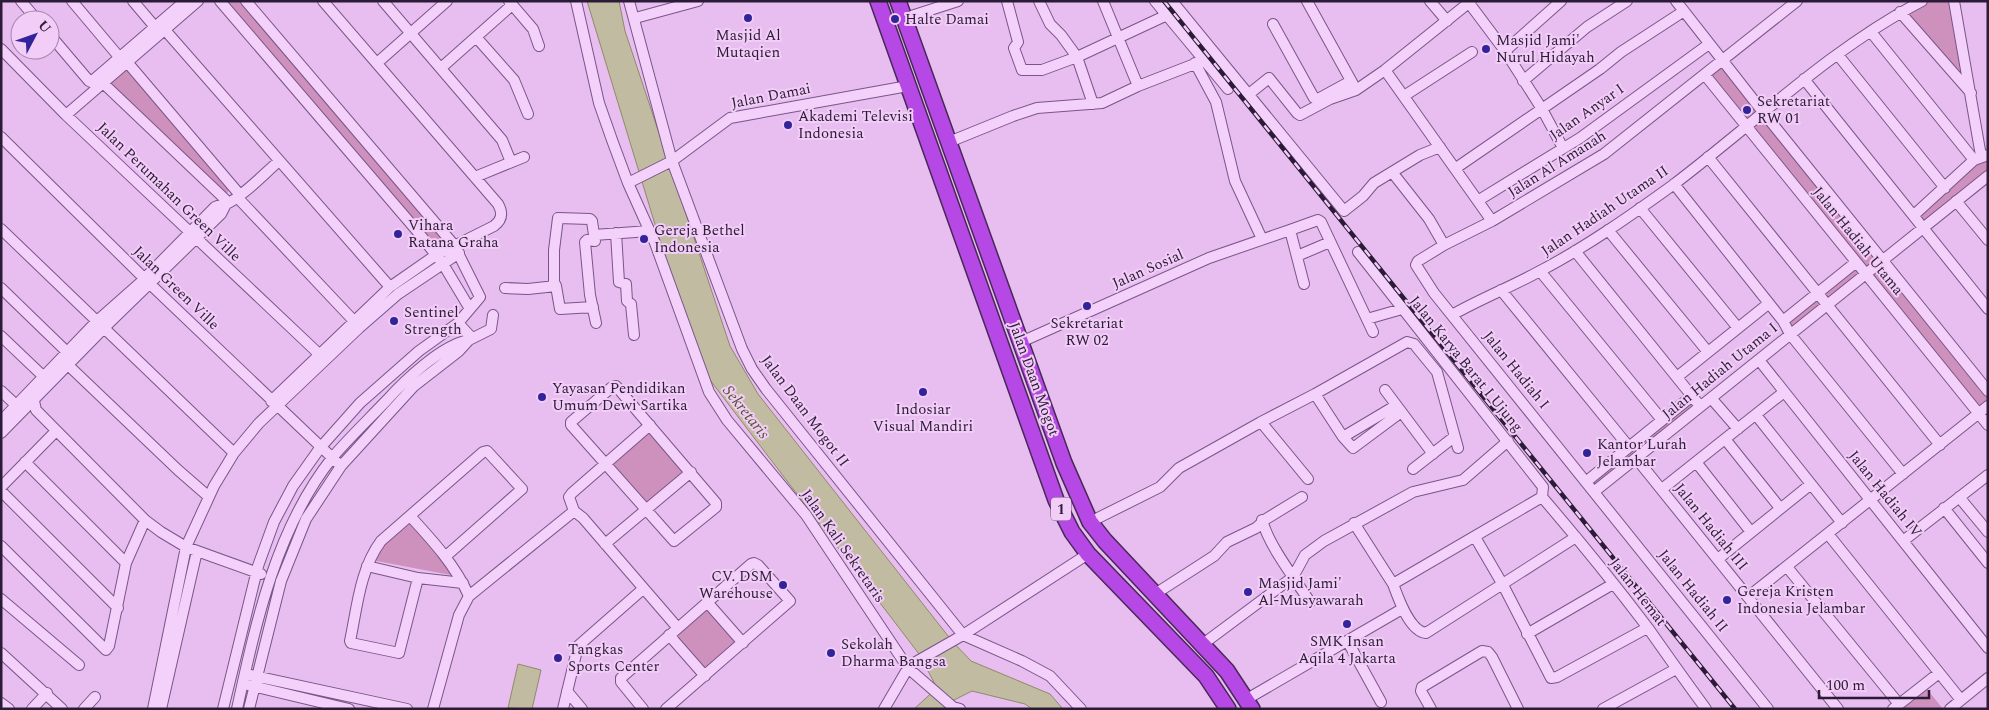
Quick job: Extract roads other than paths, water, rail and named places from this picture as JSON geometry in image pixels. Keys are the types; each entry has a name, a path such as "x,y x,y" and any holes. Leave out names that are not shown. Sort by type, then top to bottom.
{"highway":[{"name":"Jalan Daan Mogot","path":"878,1 1056,500 1072,532 1088,554 1206,676 1228,709"},
{"name":"Jalan Daan Mogot","path":"898,1 1064,463 1090,522 1105,541 1227,671 1249,704"},
{"path":"971,263 990,257"},
{"path":"976,279 996,274"}],"street":[{"path":"72,1 124,60 233,200"},
{"path":"133,1 160,28 279,160 390,287"},
{"path":"66,115 103,83 185,1"},
{"path":"160,28 198,1"},
{"path":"220,1 436,255 470,309"},
{"path":"157,708 191,549 220,474 274,404 353,320 390,287 436,255 456,249 494,226 501,218 498,204 323,1"},
{"path":"383,1 502,140 511,162"},
{"name":"Jalan Kali Sekretaris","path":"576,1 599,102 716,404 806,515 911,665 926,684 956,708"},
{"name":"Jalan Daan Mogot II","path":"629,1 671,161 742,349 752,369 960,637"},
{"path":"639,17 698,1"},
{"path":"905,18 958,1"},
{"path":"1007,1 1018,42 1014,48 1022,70 1038,70 1077,57 1167,15"},
{"path":"1039,1 1050,24 1062,34 1077,57 1093,104"},
{"path":"1103,1 1138,86"},
{"path":"1155,1 1200,62 1228,89"},
{"path":"1172,1 1343,211 1363,196 1374,183 1420,155 1440,147"},
{"path":"1307,1 1354,86"},
{"path":"1430,1 1446,21"},
{"path":"1505,51 1561,1"},
{"path":"1523,81 1587,27 1627,1"},
{"name":"Jalan Hadiah Utama","path":"1676,1 1762,112 1988,391"},
{"name":"Jalan Hadiah Utama II","path":"1452,315 1540,271 1608,230 1674,184 1804,79 1900,12 1922,1"},
{"path":"1954,1 1981,157"},
{"path":"223,709 256,572 274,522 293,486 320,448 360,403 418,351 458,323 480,297 456,249 250,2"},
{"path":"1249,94 1270,78 1297,114 1300,115 1386,70 1470,2 1505,51 1542,110 1562,148"},
{"name":"Jalan Al Amanah","path":"1416,265 1444,245 1492,221 1604,154 1794,2"},
{"path":"377,63 411,34 441,3"},
{"path":"441,68 511,3 533,29 539,46"},
{"path":"1456,168 1542,110 1621,52 1684,11"},
{"path":"1900,12 1971,93"},
{"path":"1273,24 1314,98 1354,86"},
{"path":"1871,32 1981,157"},
{"path":"476,37 514,80 528,114"},
{"name":"Jalan Anyar I","path":"1479,200 1580,138 1709,44"},
{"path":"60,47 88,81 93,81 124,60"},
{"name":"Jalan Perumahan Green Ville","path":"1,49 66,115 319,354"},
{"path":"1404,96 1472,52"},
{"path":"1838,55 1945,188"},
{"path":"949,142 1037,108 1102,103 1138,86 1200,62"},
{"path":"1200,62 1216,102 1235,181 1262,239"},
{"path":"1386,70 1492,221"},
{"name":"Jalan Hadiah Utama","path":"1705,75 1988,425"},
{"path":"1804,79 1988,309"},
{"path":"103,83 233,200 353,320"},
{"name":"Jalan Damai","path":"631,182 671,161 730,118 908,86"},
{"name":"Jalan Green Ville","path":"1,137 274,404 341,466"},
{"path":"475,177 524,157"},
{"path":"1708,157 1940,445"},
{"path":"1914,215 1981,157"},
{"path":"1,433 44,377 67,352 147,281 193,235 215,207 233,200 279,160"},
{"path":"1392,172 1429,219 1444,245"},
{"name":"Jalan Hadiah Utama I","path":"1595,492 1988,176"},
{"path":"1674,184 1783,321 1790,334 1903,474"},
{"path":"1956,201 1988,240"},
{"path":"1640,208 1738,328"},
{"path":"593,307 560,309 554,282 554,250 558,218 590,219 592,221 595,241 588,240 585,242 590,295 593,307 596,324"},
{"name":"Jalan Sosial","path":"1021,342 1209,258 1320,221 1373,332"},
{"path":"1,229 237,452"},
{"path":"1290,230 1304,284"},
{"path":"1608,230 1708,352"},
{"path":"594,235 650,231"},
{"path":"616,234 619,282 626,284 627,301 631,304 634,334"},
{"path":"1297,256 1330,242"},
{"path":"274,404 398,294 443,264 456,249"},
{"path":"1575,251 1700,406"},
{"name":"Jalan Karya Barat I Ujung","path":"1358,252 1508,441 1543,487 1543,494"},
{"name":"Jalan Hadiah Utama I","path":"1783,321 1856,263"},
{"name":"Jalan Hadiah I","path":"1416,265 1434,293 1595,492"},
{"path":"1540,271 1662,420"},
{"path":"505,288 528,289 556,286"},
{"path":"1,288 67,352"},
{"path":"1500,290 1629,447"},
{"path":"1677,377 1768,304"},
{"path":"1367,320 1402,309"},
{"path":"249,709 280,581 306,520 341,466 414,386 454,350 458,342 470,339 491,328 493,315"},
{"path":"458,323 470,339"},
{"path":"1,421 20,408 35,406 100,324"},
{"path":"1,336 44,377"},
{"path":"1090,522 1160,487 1179,468 1315,394 1405,342 1411,342 1437,372 1458,448"},
{"path":"237,709 270,578 296,514 332,459 408,377 454,350"},
{"name":"Jalan Hadiah IV","path":"1758,360 1988,648"},
{"path":"68,365 178,470 212,498"},
{"path":"616,386 691,472 716,504 674,541 605,464 572,427 571,422 616,386"},
{"path":"1385,390 1397,409 1432,454"},
{"path":"1,391 20,408"},
{"path":"1662,489 1784,392"},
{"path":"1315,394 1343,437 1354,448 1397,409"},
{"name":"Jalan Hadiah Utama I","path":"1586,481 1692,396"},
{"path":"1711,398 1738,429"},
{"path":"35,406 56,431 145,520 191,549 280,581"},
{"path":"1748,597 1988,406"},
{"path":"1343,437 1397,409"},
{"path":"1756,415 1842,523"},
{"path":"1261,422 1308,479"},
{"path":"650,425 570,496 574,511 583,518 677,628"},
{"path":"1,487 56,431"},
{"path":"1413,468 1454,437"},
{"path":"1726,439 1780,508"},
{"path":"1203,644 1293,577 1305,555 1354,523 1413,492 1463,480 1508,441"},
{"path":"418,578 399,653 355,645 350,641 367,566 372,553 381,541 485,451 489,452 521,486 521,490 446,556"},
{"name":"Jalan Hadiah III","path":"1636,458 1838,709"},
{"path":"25,462 126,563"},
{"path":"1696,462 1751,532"},
{"path":"605,544 691,472"},
{"path":"1903,541 1988,475"},
{"path":"1718,559 1811,484"},
{"path":"1,491 118,608"},
{"name":"Jalan Hadiah II","path":"1595,492 1768,709"},
{"path":"1393,584 1475,537 1543,494"},
{"name":"Jalan Hemat","path":"1543,494 1647,628 1706,709"},
{"path":"1155,594 1214,556 1227,542 1302,497"},
{"path":"1959,497 1988,532"},
{"path":"1944,508 1988,563"},
{"path":"433,709 459,615 469,596 574,511"},
{"path":"410,516 446,556 469,596"},
{"path":"1,546 105,650 109,646 126,563 145,520"},
{"path":"1262,520 1293,577 1310,602"},
{"path":"1354,523 1393,584 1402,609 1419,630 1426,633 1576,537"},
{"path":"1828,534 1961,700"},
{"path":"1475,537 1503,585 1551,678 1557,677 1647,628"},
{"path":"884,709 911,665 960,637 1088,554"},
{"path":"643,709 620,680 707,602 754,563 758,565 790,601 666,709"},
{"path":"367,566 418,578 463,583"},
{"path":"1787,566 1896,706 1939,673"},
{"path":"1527,634 1613,584"},
{"path":"563,709 566,690 580,642 643,589"},
{"path":"1,599 79,665"},
{"path":"707,602 743,642"},
{"path":"1249,704 1402,609"},
{"path":"669,635 705,676"},
{"path":"960,637 1022,661 1050,676 1081,709"},
{"path":"1348,642 1381,702"},
{"path":"1431,709 1421,692 1422,686 1482,651 1488,652 1492,657 1518,709"},
{"path":"1,653 62,709"},
{"path":"1603,709 1676,669"},
{"path":"1950,709 1988,678"},
{"path":"244,679 329,691 408,709"},
{"path":"255,681 325,706 350,709"},
{"path":"566,690 582,709"},
{"path":"325,706 329,691"},
{"path":"32,709 47,694"},
{"path":"84,709 95,697"},
{"path":"1,703 9,709"}],"water":[{"name":"Sekretaris","path":"587,1 619,1 625,31 730,346 758,394 952,641 971,661 1050,694 1063,709 1032,709 1025,704 972,691 952,701 944,709 914,709 937,688 919,654 710,380 675,290"},
{"path":"518,664 541,670 532,709 508,708"}],"railway":[{"path":"1164,1 1735,709"}],"place":[{"name":"Masjid Al Mutaqien","path":"748,18"},
{"name":"Halte Damai","path":"895,19"},
{"name":"Masjid Jami' Nurul Hidayah","path":"1486,49"},
{"name":"Sekretariat RW 01","path":"1747,110"},
{"name":"Akademi Televisi Indonesia","path":"788,125"},
{"name":"Vihara Ratana Graha","path":"398,234"},
{"name":"Gereja Bethel Indonesia","path":"644,239"},
{"name":"Sekretariat RW 02","path":"1087,306"},
{"name":"Sentinel Strength","path":"394,321"},
{"name":"Indosiar Visual Mandiri","path":"923,392"},
{"name":"Yayasan Pendidikan Umum Dewi Sartika","path":"542,397"},
{"name":"Kantor Lurah Jelambar","path":"1587,453"},
{"name":"CV. DSM Warehouse","path":"783,585"},
{"name":"Masjid Jami' Al-Musyawarah","path":"1248,592"},
{"name":"Gereja Kristen Indonesia Jelambar","path":"1727,600"},
{"name":"SMK Insan Aqila 4 Jakarta","path":"1347,624"},
{"name":"Sekolah Dharma Bangsa","path":"831,653"},
{"name":"Tangkas Sports Center","path":"558,658"}]}
